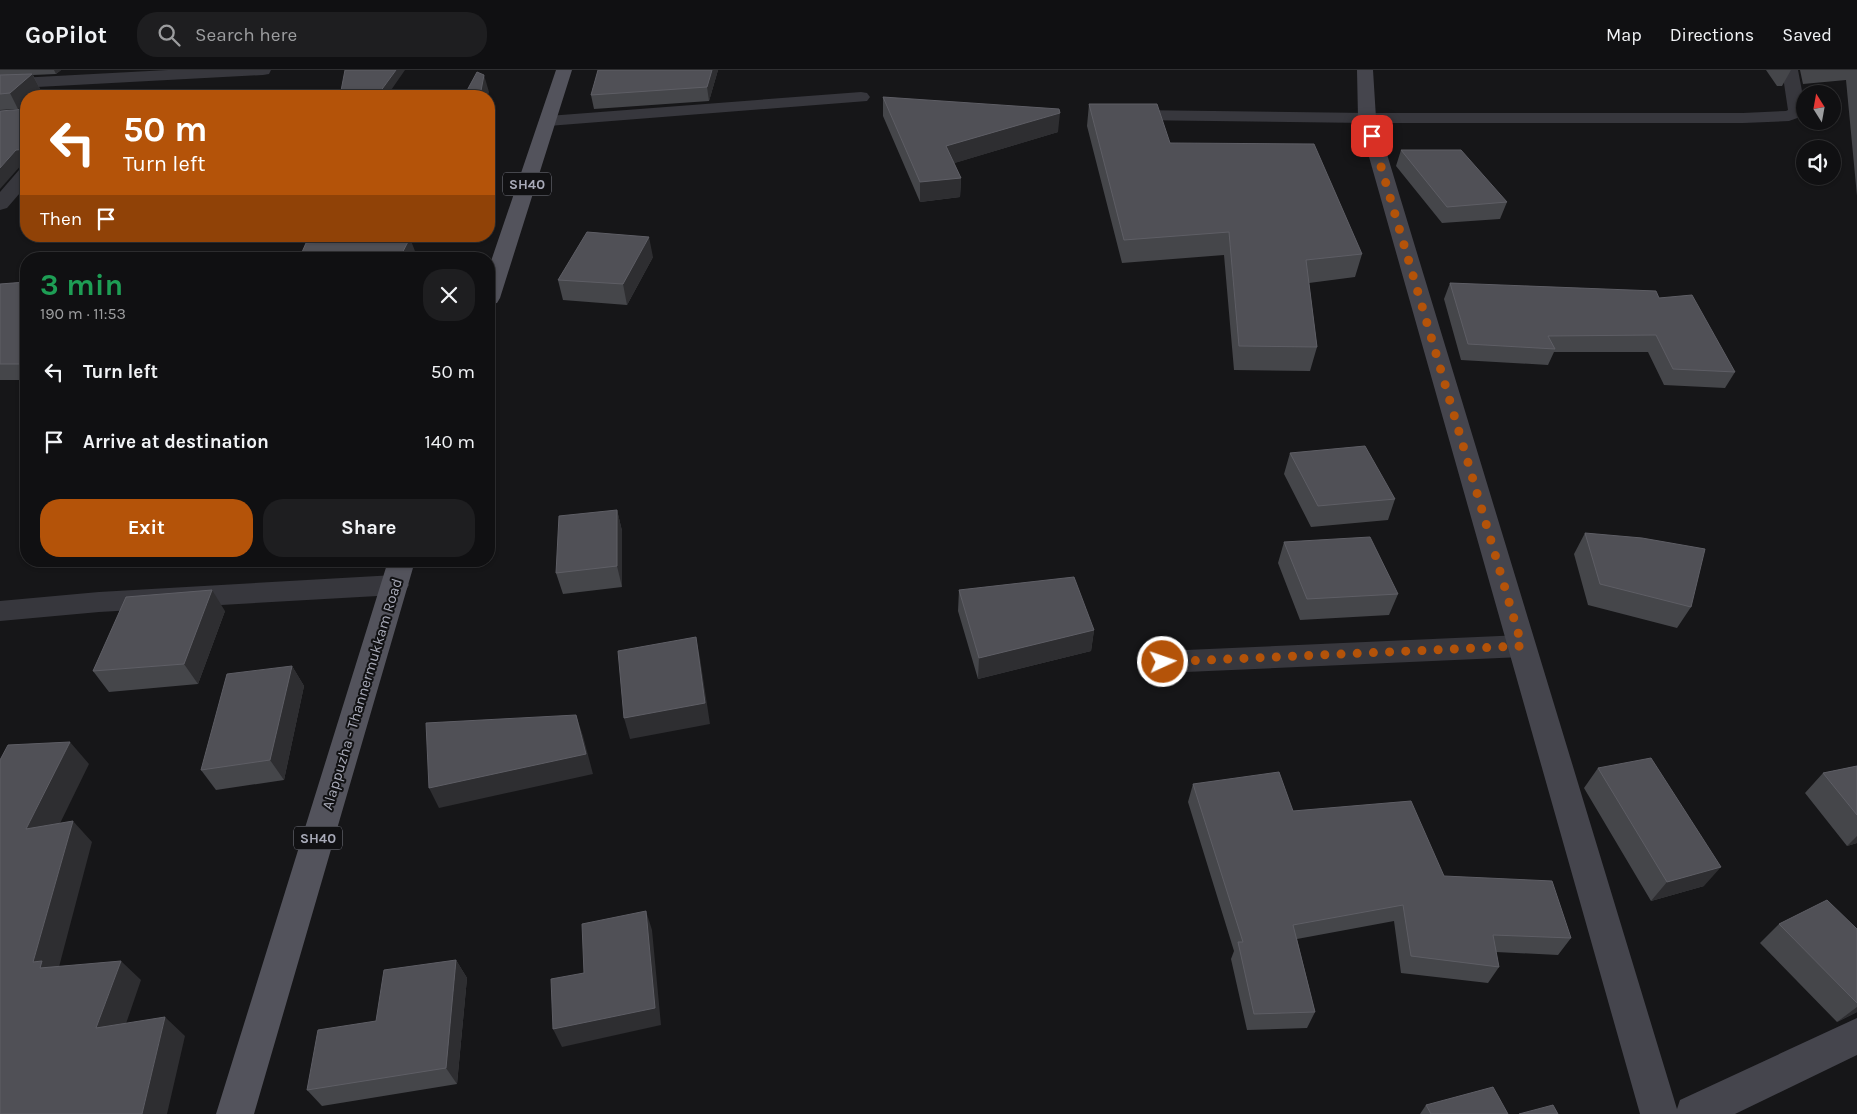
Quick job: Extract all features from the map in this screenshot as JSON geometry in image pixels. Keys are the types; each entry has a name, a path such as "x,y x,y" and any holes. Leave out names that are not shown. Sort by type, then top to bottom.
{"main road":[{"name":"SH40","path":"495,280 564,70"},
{"path":"1366,70 1367,118 1659,1114"},
{"name":"Alappuzha - Thannermukkam Road","path":"235,1114 398,573"},
{"path":"1694,1114 1857,1036"}],"street":[{"path":"0,84 90,81 263,70"},
{"path":"1134,115 1367,118 1743,118 1789,116 1797,112 1790,70"},
{"path":"84,90 90,81"},
{"path":"548,121 861,97"},
{"path":"0,204 20,181"},
{"path":"0,611 398,573"},
{"path":"1163,662 1522,646"}],"building":[{"path":"345,70 396,70 381,90 341,90"},
{"path":"598,70 712,70 707,87 591,95"},
{"path":"477,72 484,75 481,90 467,90"},
{"path":"32,74 10,93 0,94 0,75"},
{"path":"883,97 1059,109 1060,113 946,146 961,178 920,182"},
{"path":"1089,104 1157,104 1170,143 1314,144 1362,254 1306,260 1317,347 1239,346 1229,232 1124,240"},
{"path":"20,109 20,150 16,150 0,168 0,111"},
{"path":"1401,150 1461,150 1507,202 1447,207"},
{"path":"587,232 649,237 623,284 558,280"},
{"path":"408,242 403,252 302,252 306,243"},
{"path":"20,282 20,364 0,364 0,284"},
{"path":"1450,283 1656,291 1659,298 1692,295 1735,372 1673,369 1656,335 1548,336 1555,349 1468,344"},
{"path":"1365,446 1395,499 1318,506 1290,453"},
{"path":"617,510 617,566 556,573 559,516"},
{"path":"1585,533 1642,538 1705,549 1691,607 1600,584"},
{"path":"1370,537 1398,594 1307,599 1284,542"},
{"path":"1074,577 1094,630 979,658 959,590"},
{"path":"212,590 184,664 93,671 126,597"},
{"path":"696,637 705,703 624,718 618,651"},
{"path":"292,666 270,760 201,770 227,674"},
{"path":"576,715 586,754 429,788 426,723"},
{"path":"70,742 26,829 73,821 33,962 42,961 40,968 121,961 96,1028 165,1017 142,1114 0,1114 0,760 8,745"},
{"path":"1651,758 1721,867 1667,882 1598,768"},
{"path":"1857,766 1857,815 1823,773"},
{"path":"1279,772 1293,811 1411,801 1444,876 1552,881 1571,938 1493,935 1499,967 1411,956 1403,905 1293,925 1315,1012 1254,1014 1238,942 1243,942 1193,784"},
{"path":"1827,900 1857,929 1857,1003 1779,924"},
{"path":"646,911 655,1008 553,1029 551,979 584,973 582,924"},
{"path":"456,960 446,1068 307,1090 318,1030 376,1021 384,970"},
{"path":"1493,1087 1508,1114 1431,1114 1426,1105"},
{"path":"1553,1105 1558,1114 1519,1114"}],"route":[{"path":"1163,662 1522,646 1372,136"}]}
